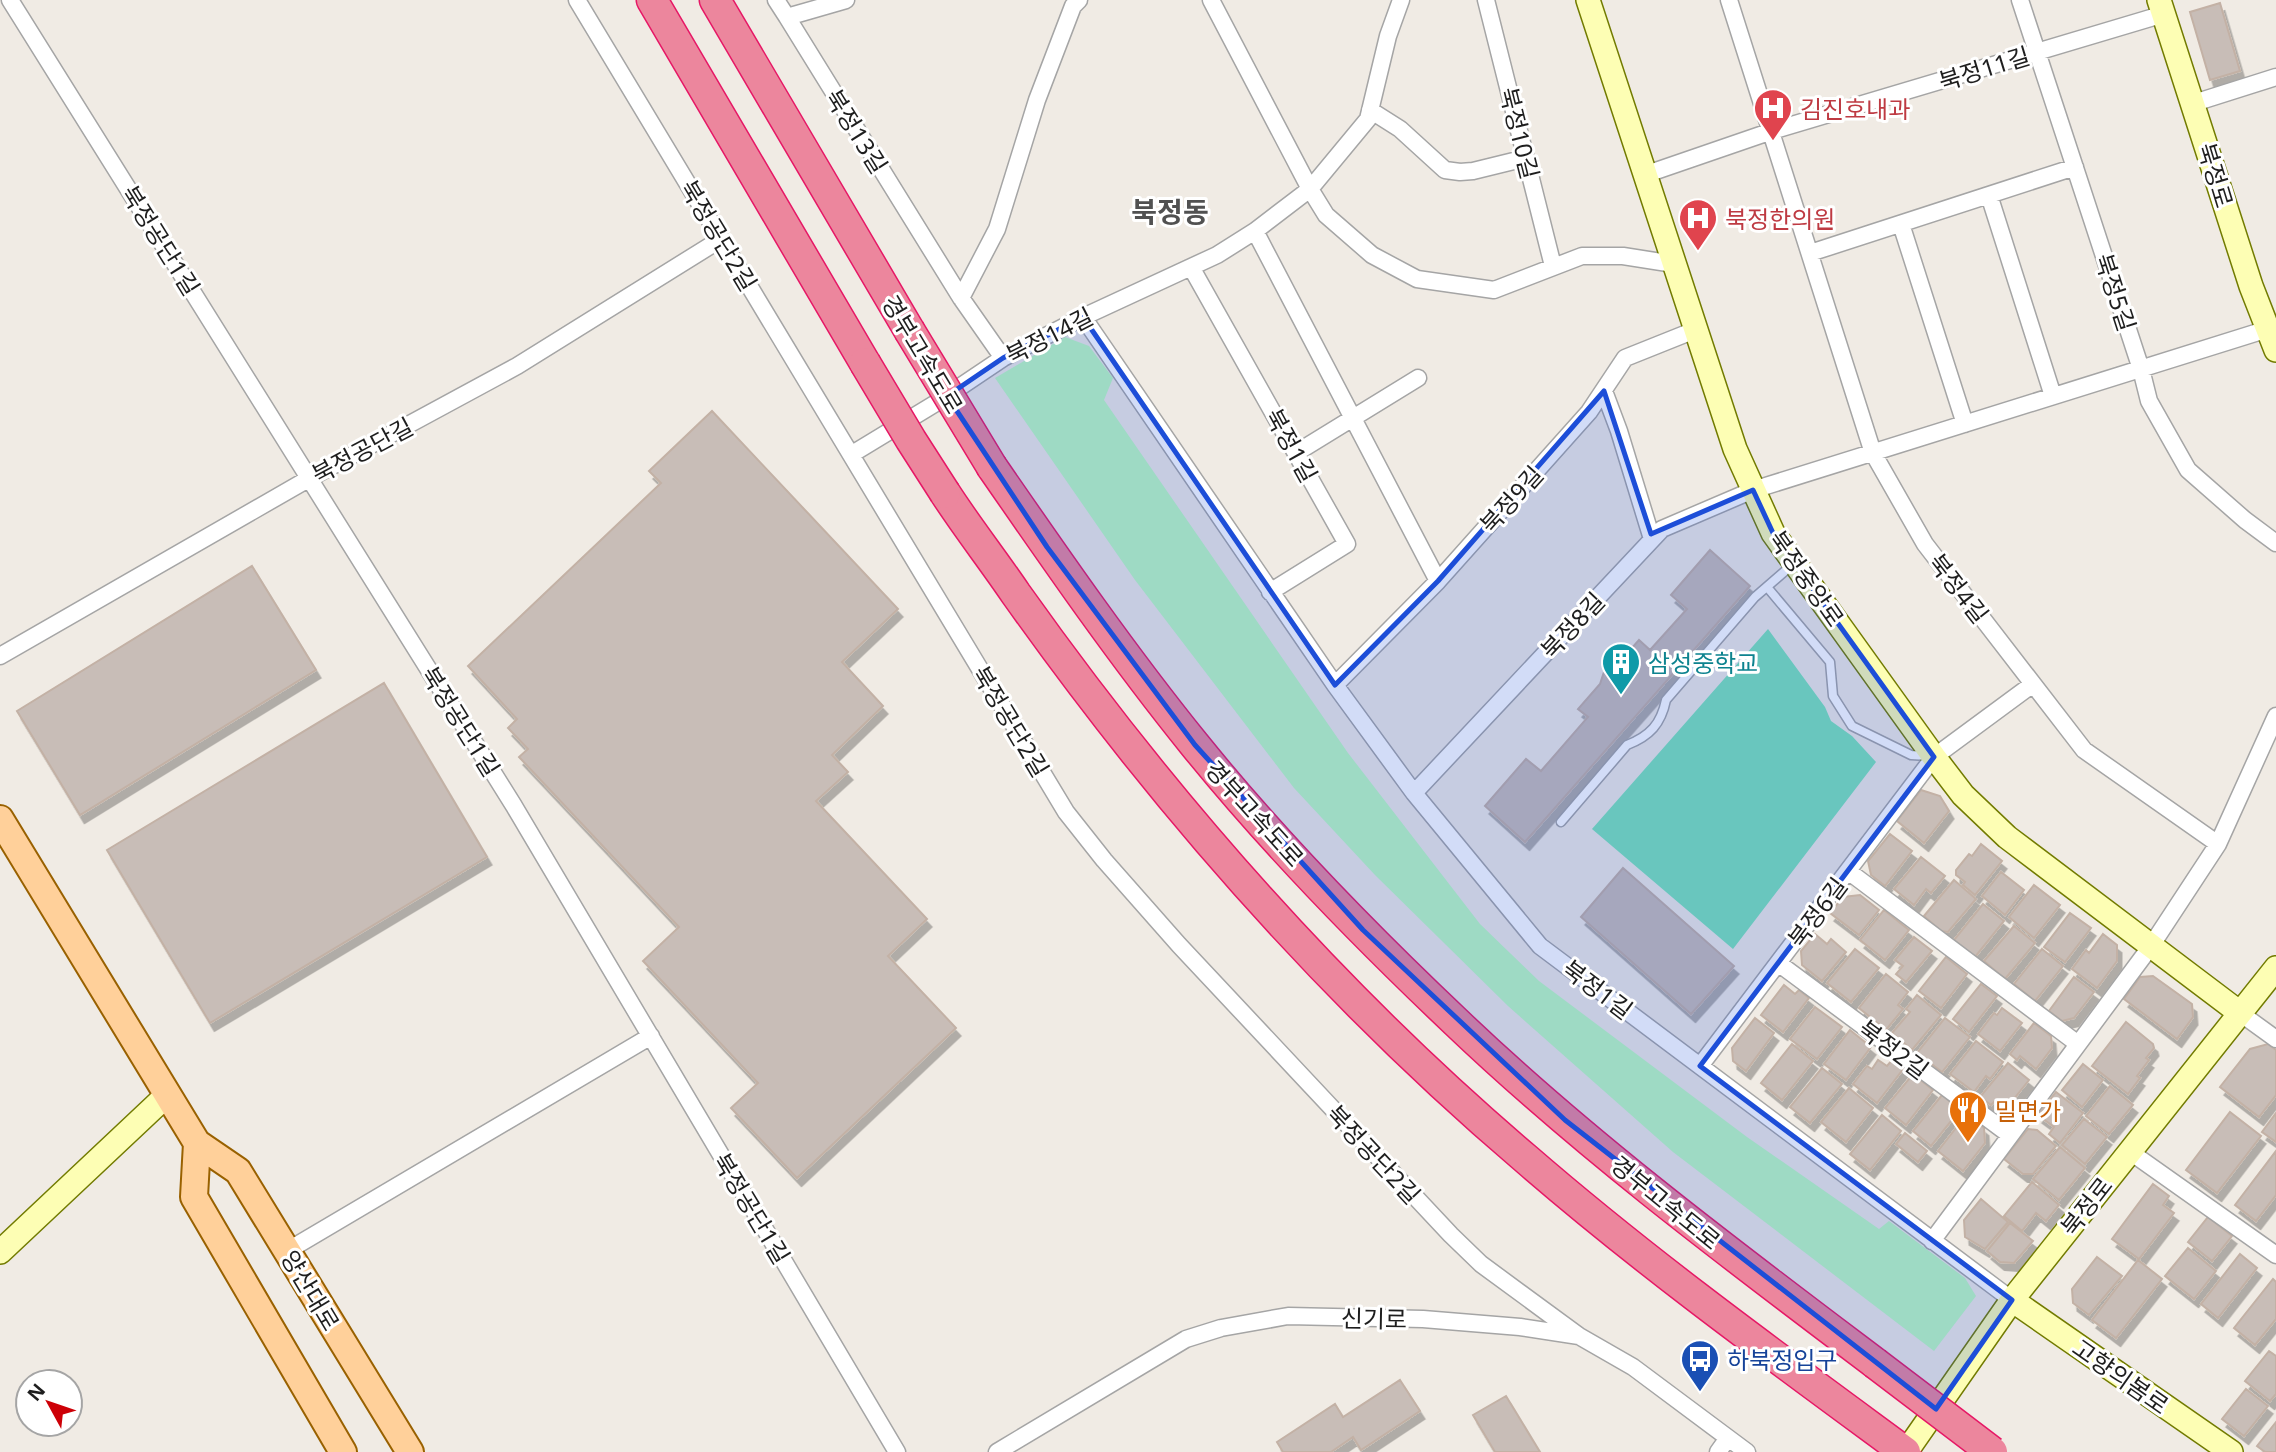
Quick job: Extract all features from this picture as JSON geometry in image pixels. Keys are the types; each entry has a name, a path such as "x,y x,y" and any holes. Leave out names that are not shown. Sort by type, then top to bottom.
{"highway":[{"path":"652,0 911,440 945,493 1051,643 1142,762 1220,856 1344,989 1410,1055 1523,1157 1664,1273 1905,1452"},
{"name":"경부고속도로","path":"715,0 992,467 1119,646 1195,745 1272,834 1363,930 1457,1023 1565,1120 1674,1209 1992,1452"}],"main road":[{"name":"양산대로","path":"0,820 197,1143 238,1171 410,1452"},
{"path":"197,1143 194,1197 343,1452"}],"street":[{"name":"북정공단2길","path":"577,0 1066,812 1188,956 1451,1235 1481,1264 1579,1336"},
{"name":"북정13길","path":"776,0 961,298 1003,358"},
{"path":"787,17 846,0"},
{"path":"961,298 997,229 1037,100 1073,6 1079,0"},
{"path":"1211,0 1326,215 1372,255 1417,279 1494,290 1582,256 1623,256 1674,264"},
{"name":"북정14길","path":"852,454 1003,358 1083,317 1217,255 1255,231 1310,189 1368,119 1388,36 1401,0"},
{"name":"북정10길","path":"1486,0 1553,266"},
{"name":"북정중앙로","path":"1588,0 1734,449 1773,533 1963,794 2007,837 2240,1013"},
{"name":"북정4길","path":"1729,0 1873,453 1925,544 2084,750 2218,844"},
{"name":"북정5길","path":"2020,0 2141,369 2149,401 2188,470 2276,543"},
{"name":"북정11길","path":"1644,175 1772,131 2037,52 2162,7"},
{"name":"북정로","path":"2162,7 2251,286 2272,340"},
{"name":"북정공단1길","path":"8,8 310,478 514,806 897,1452"},
{"path":"2194,103 2276,77"},
{"path":"1370,110 1400,129 1445,170 1473,171 1526,158"},
{"path":"1810,253 2075,167"},
{"path":"1989,195 2053,396"},
{"path":"1901,224 1965,424"},
{"path":"1255,231 1438,581"},
{"name":"북정공단길","path":"0,656 310,478 517,366 722,239"},
{"name":"북정1길","path":"1191,267 1348,544 1270,592"},
{"name":"북정1길","path":"1083,317 1335,685 1414,793 1540,946 2012,1300"},
{"name":"북정9길","path":"1335,685 1438,581 1589,412 1625,358 1695,330"},
{"name":"북정8길","path":"1414,793 1662,529 1753,490 2053,396 2141,369 2272,340"},
{"path":"1296,453 1418,378"},
{"path":"1604,391 1652,540"},
{"name":"북정6길","path":"1700,1066 1934,757 2033,684"},
{"path":"1932,1241 2151,946 2218,844 2276,716"},
{"path":"1848,872 2078,1044"},
{"name":"북정2길","path":"1778,963 2010,1135"},
{"name":"북정로","path":"1905,1452 2012,1300 2276,968"},
{"path":"2240,1013 2276,1039"},
{"path":"287,1251 651,1037"},
{"path":"0,1252 168,1094"},
{"path":"2129,1150 2276,1255"},
{"name":"고향의봄로","path":"2012,1300 2231,1452"},
{"name":"신기로","path":"997,1452 1186,1339 1251,1321 1288,1316 1423,1319 1520,1327 1579,1336 1633,1367 1747,1452"},
{"path":"1718,1452 1728,1438"}],"lane":[{"path":"1561,822 1627,745 1654,730 1663,714 1666,700 1755,597 1795,564"},
{"path":"1767,587 1830,662 1833,696 1852,726 1911,755 1934,757"}],"highlighted area":[{"path":"1083,317 1335,685 1438,581 1604,391 1651,534 1753,490 1773,533 1934,757 1700,1066 2012,1300 1936,1409 1565,1120 1363,930 1195,745 1047,547 947,396 1003,358"}],"green space":[{"path":"1065,337 1089,346 1113,378 1104,400 1348,753 1480,924 1539,981 1747,1137 1879,1229 1889,1221 1965,1278 1976,1296 1934,1351 1673,1152 1508,1006 1375,875 1294,788 1135,580 995,378"},
{"path":"1768,629 1825,707 1831,721 1852,736 1876,762 1733,949 1592,829"}],"building":[{"path":"2220,3 2240,71 2210,80 2190,12"},
{"path":"712,411 898,609 842,662 883,706 832,755 848,772 816,801 927,919 888,956 956,1028 797,1178 731,1108 758,1083 643,961 679,927 519,757 528,749 508,728 517,719 468,666 661,483 649,471"},
{"name":"삼성중학교","path":"1710,550 1750,586 1525,842 1485,806 1526,759 1541,771 1588,717 1578,709 1600,684 1604,672 1617,665 1639,640 1650,650 1687,609 1671,595"},
{"path":"252,566 316,670 80,815 17,711"},
{"path":"384,683 487,857 210,1023 107,850"},
{"path":"1921,790 1940,796 1949,811 1924,843 1897,821"},
{"path":"1890,834 1912,851 1885,886 1871,875 1868,861"},
{"path":"1981,844 2002,861 1975,895 1963,885 1965,882 1956,875 1956,870"},
{"path":"1921,857 1945,876 1931,893 1926,889 1914,905 1894,889"},
{"path":"1623,868 1734,966 1691,1014 1581,917"},
{"path":"2001,872 2024,890 2005,915 1982,896"},
{"path":"1954,880 1976,899 1948,932 1941,931 1924,916"},
{"path":"2034,885 2060,905 2034,938 2009,917"},
{"path":"1860,895 1879,910 1859,935 1830,913 1843,897"},
{"path":"1983,904 2004,921 1975,957 1954,940"},
{"path":"1884,910 1909,930 1885,960 1860,940"},
{"path":"2070,913 2091,928 2065,962 2044,947"},
{"path":"2014,926 2035,943 2005,979 1984,961"},
{"path":"1815,934 1827,944 1831,939 1846,952 1822,981 1802,965 1801,951"},
{"path":"2103,934 2117,945 2117,961 2097,988 2072,969 2086,950 2089,953"},
{"path":"1914,937 1932,951 1906,982 1896,974 1903,966 1895,960"},
{"path":"1855,949 1879,968 1851,1002 1827,983"},
{"path":"2042,949 2063,966 2035,1001 2014,984"},
{"path":"1946,957 1967,974 1941,1008 1919,991"},
{"path":"1886,974 1908,992 1898,1005 1903,1009 1886,1030 1859,1008"},
{"path":"2153,976 2192,1004 2193,1017 2177,1039 2124,999 2140,977"},
{"path":"2074,977 2094,992 2074,1018 2062,1021 2049,1011"},
{"path":"1981,984 1997,996 1969,1032 1953,1019"},
{"path":"1784,985 1795,994 1799,990 1809,998 1783,1032 1761,1015"},
{"path":"1917,995 1941,1015 1912,1050 1892,1033 1910,1012 1906,1009"},
{"path":"1815,1007 1842,1027 1817,1059 1790,1039"},
{"path":"2002,1008 2022,1023 2000,1051 1978,1034 1994,1013 1997,1015"},
{"path":"1755,1018 1774,1033 1746,1071 1733,1061 1732,1048"},
{"path":"1945,1018 1970,1037 1942,1072 1917,1053"},
{"path":"2126,1022 2153,1044 2154,1048 2137,1076 2140,1078 2128,1094 2092,1066"},
{"path":"2034,1023 2051,1036 2052,1048 2036,1069 2020,1056 2017,1060 2010,1054"},
{"path":"1850,1030 1871,1047 1846,1080 1824,1064"},
{"path":"1976,1041 2003,1062 1990,1079 1986,1076 1974,1092 1950,1074"},
{"path":"1792,1044 1813,1061 1782,1100 1761,1083"},
{"path":"2268,1044 2276,1050 2276,1095 2259,1117 2220,1087 2250,1049"},
{"path":"1893,1059 1904,1068 1877,1103 1853,1084 1867,1066 1872,1069 1878,1060 1887,1066"},
{"path":"2008,1063 2029,1080 2005,1110 1995,1101 1991,1105 1980,1097"},
{"path":"2083,1064 2103,1080 2082,1107 2062,1090"},
{"path":"1822,1068 1842,1084 1810,1123 1790,1107"},
{"path":"1913,1074 1933,1090 1906,1125 1885,1108"},
{"path":"2110,1086 2133,1105 2109,1134 2086,1116"},
{"path":"1849,1088 1873,1108 1846,1142 1821,1122"},
{"path":"2056,1092 2083,1113 2060,1143 2049,1134 2054,1127 2038,1115"},
{"path":"1942,1095 1960,1110 1931,1146 1913,1131"},
{"path":"2230,1112 2261,1136 2217,1193 2186,1170"},
{"path":"2276,1113 2276,1142 2262,1132"},
{"path":"1967,1114 1984,1128 1985,1143 1963,1171 1938,1151"},
{"path":"1882,1115 1901,1131 1870,1170 1850,1154"},
{"path":"2084,1119 2107,1137 2085,1164 2062,1145"},
{"path":"2028,1129 2037,1130 2056,1146 2033,1174 2023,1174 2004,1159"},
{"path":"1905,1133 1927,1151 1918,1162 1896,1144"},
{"path":"2060,1147 2085,1168 2059,1200 2033,1179"},
{"path":"2276,1151 2276,1195 2256,1221 2235,1205"},
{"path":"2032,1182 2059,1205 2046,1221 2036,1213 2022,1231 2004,1216"},
{"path":"2153,1184 2169,1196 2163,1205 2174,1213 2139,1259 2112,1239"},
{"path":"1981,1199 2008,1222 1985,1249 1965,1237 1964,1220"},
{"path":"2208,1217 2232,1236 2212,1261 2188,1242"},
{"path":"2010,1223 2033,1241 2014,1263 2000,1262 1987,1251"},
{"path":"2188,1248 2216,1271 2194,1299 2165,1276"},
{"path":"2240,1254 2257,1268 2218,1318 2201,1304"},
{"path":"2097,1257 2122,1276 2089,1315 2073,1303 2072,1289"},
{"path":"2138,1260 2162,1279 2116,1338 2092,1320"},
{"path":"2273,1279 2276,1282 2276,1319 2255,1345 2234,1328"},
{"path":"2269,1351 2276,1356 2276,1394 2270,1401 2245,1381"},
{"path":"1400,1380 1420,1411 1361,1450 1353,1437 1331,1452 1283,1452 1277,1442 1335,1404 1343,1417"},
{"path":"2246,1389 2268,1406 2244,1436 2222,1419"},
{"path":"1506,1396 1540,1452 1495,1452 1473,1415"},
{"path":"2276,1422 2276,1452 2265,1452 2257,1446"}],"place":[{"name":"김진호내과","path":"1773,142"},
{"name":"북정한의원","path":"1698,252"},
{"name":"삼성중학교","path":"1621,696"},
{"name":"밀면가","path":"1968,1144"},
{"name":"하북정입구","path":"1700,1393"}],"district":[{"name":"북정동","path":"1170,211"}]}
